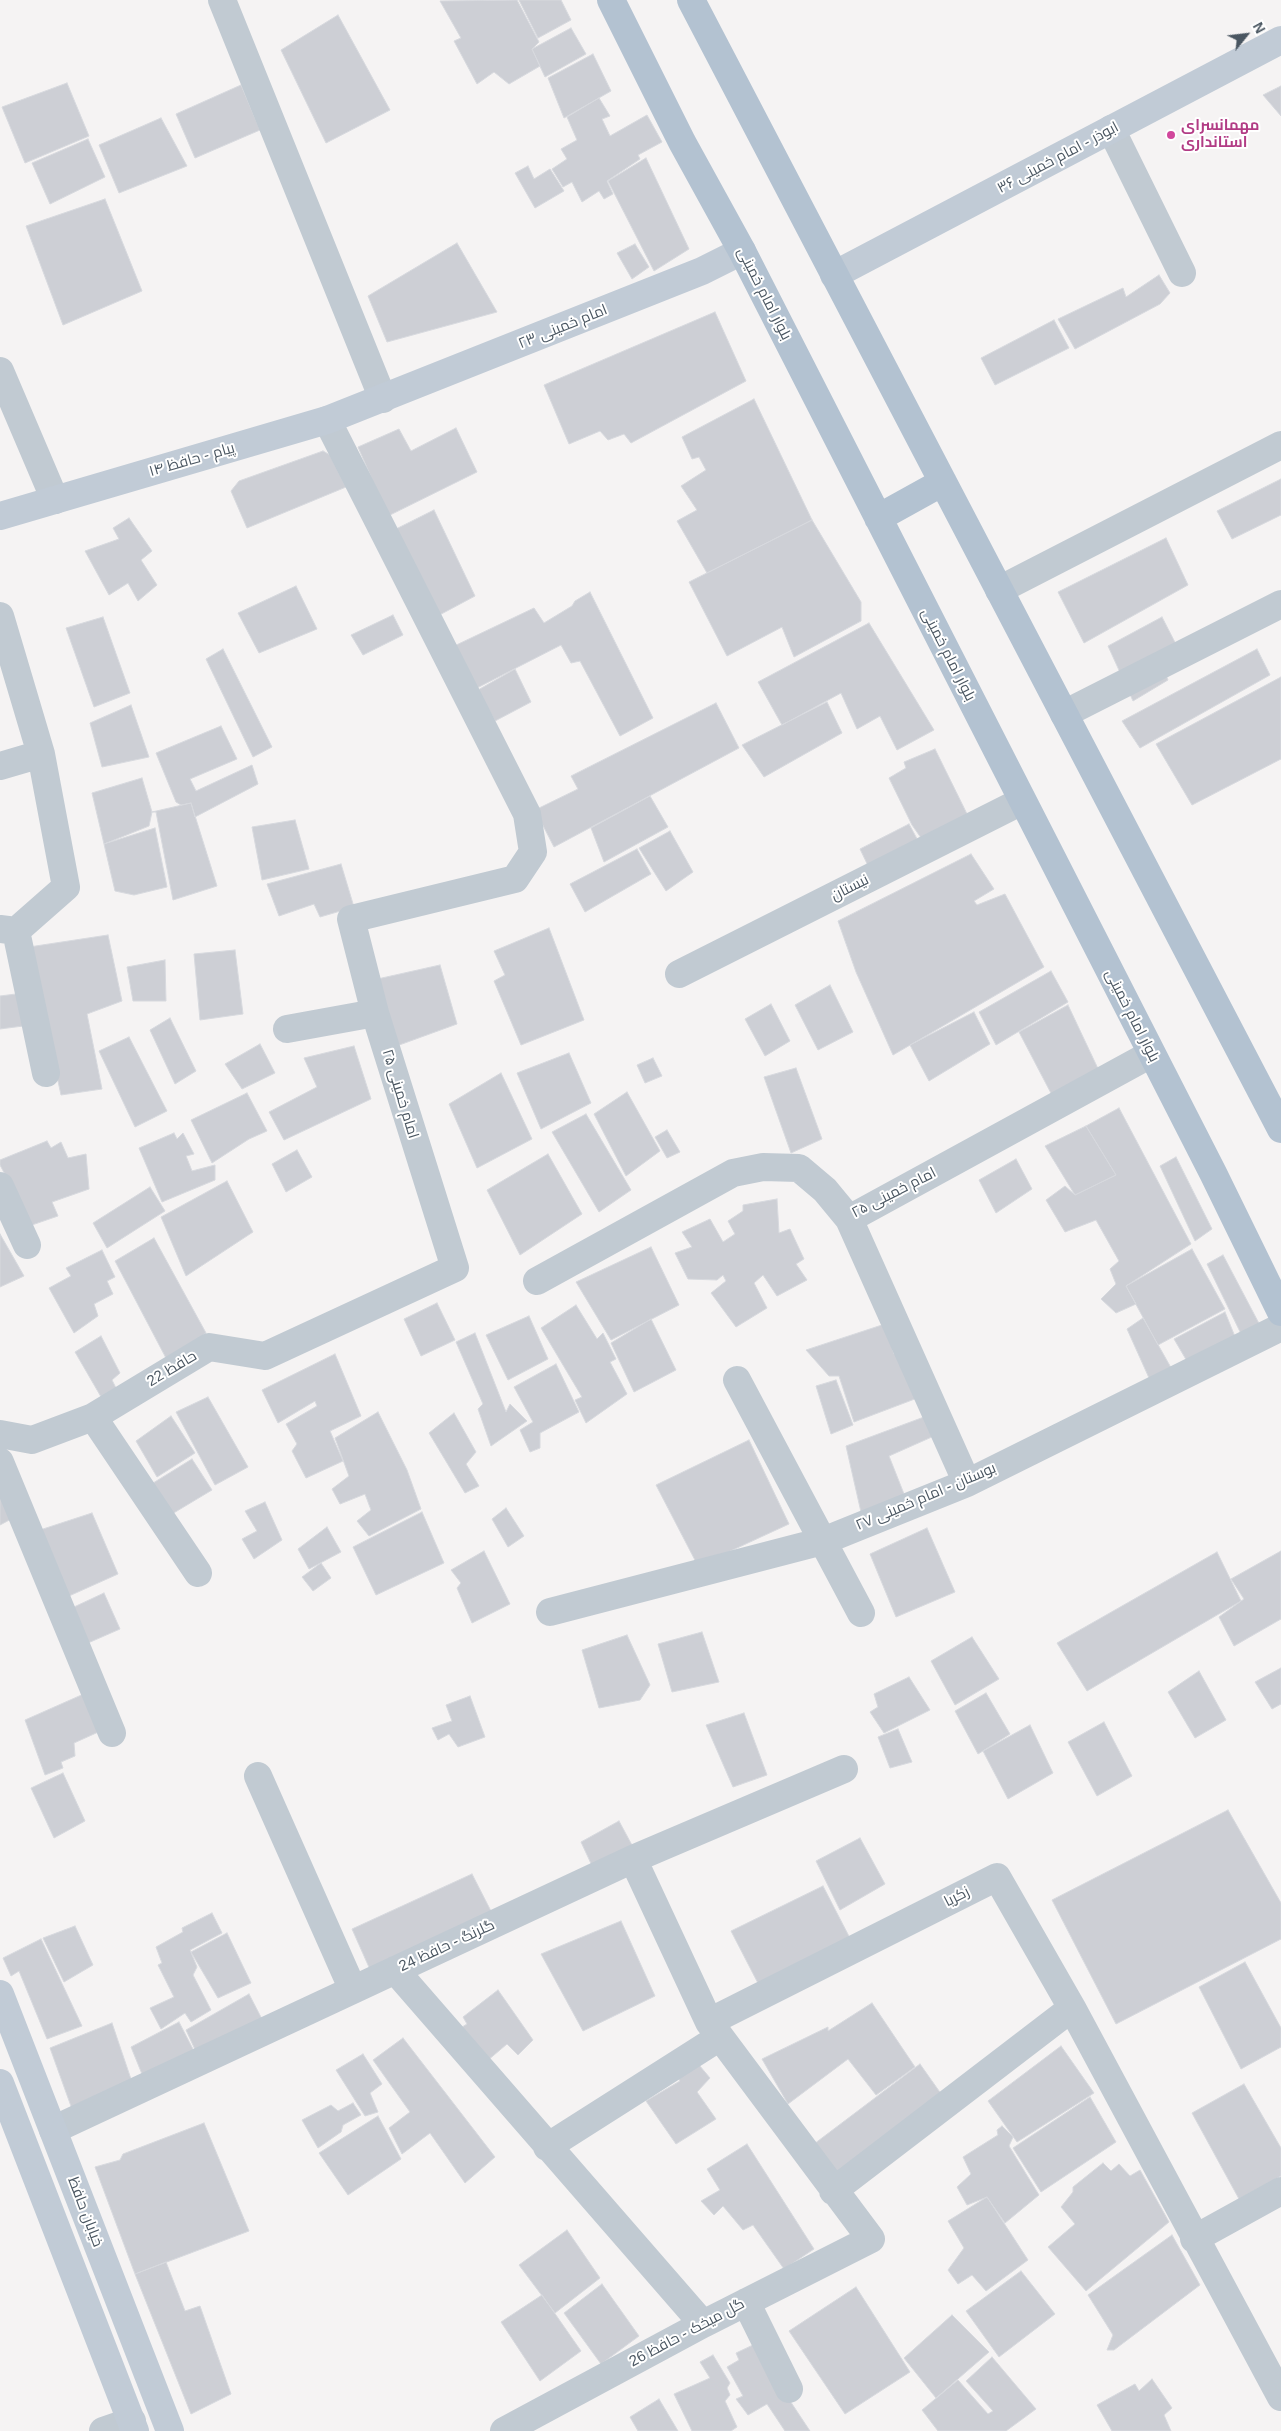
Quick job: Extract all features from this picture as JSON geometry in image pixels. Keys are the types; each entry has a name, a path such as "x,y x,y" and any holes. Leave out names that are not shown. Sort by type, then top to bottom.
{"main road":[{"name":"بلوار امام خمینی","path":"611,0 682,142 742,251 1281,1312"},
{"path":"691,0 1281,1129"},
{"path":"878,518 943,482"}],"street":[{"path":"222,0 383,399"},
{"name":"ابوذر - امام خمینی ۳۶","path":"834,275 1281,40"},
{"path":"1111,129 1182,273"},
{"name":"امام خمینی ۲۳","path":"383,399 702,271 742,251"},
{"path":"0,371 55,500"},
{"name":"پیام - حافظ ۱۴","path":"0,516 327,420 383,399"},
{"name":"امام خمینی ۲۵","path":"327,420 527,814 533,852 515,879 351,919 375,1013 454,1268"},
{"path":"999,590 1281,445"},
{"path":"1064,714 1281,604"},
{"path":"0,616 41,754 66,886 8,930 46,1073"},
{"path":"0,766 41,754"},
{"name":"نیستان","path":"679,974 1022,801"},
{"path":"287,1029 375,1013"},
{"name":"امام خمینی ۲۵","path":"537,1281 733,1173 763,1167 799,1168 825,1190 849,1219 1151,1054"},
{"path":"0,1186 27,1245"},
{"path":"849,1219 967,1483"},
{"name":"حافظ 22","path":"0,1434 32,1440 93,1417 209,1347 265,1356 454,1268"},
{"name":"بوستان - امام خمینی ۲۷","path":"550,1612 823,1541 967,1483 1281,1327"},
{"path":"737,1380 861,1613"},
{"path":"93,1417 198,1573"},
{"path":"0,1462 112,1733"},
{"name":"گلرنگ - حافظ 24","path":"53,2130 633,1859 844,1769"},
{"path":"258,1776 353,1990"},
{"path":"633,1859 715,2030 833,2191 1072,2008"},
{"name":"زکریا","path":"715,2030 997,1877 1072,2008 1194,2239 1281,2397"},
{"path":"396,1970 547,2147 703,2324"},
{"name":"خیابان حافظ","path":"0,1994 170,2431"},
{"path":"547,2147 715,2030"},
{"path":"0,2083 134,2426 103,2431"},
{"name":"گل میخک - حافظ 26","path":"504,2431 703,2324 871,2239 833,2191"},
{"path":"1194,2239 1281,2191"},
{"path":"746,2302 789,2389"}],"building":[{"path":"517,0 539,42 532,49 540,66 509,84 494,72 477,84 454,41 461,38 440,1"},
{"path":"519,0 561,0 571,20 538,38"},
{"path":"338,15 390,110 326,143 281,50"},
{"path":"571,28 586,54 545,77 532,49"},
{"path":"593,54 611,91 564,118 548,78"},
{"path":"67,83 89,136 25,163 2,107"},
{"path":"241,85 260,130 195,158 176,114"},
{"path":"1281,86 1281,116 1263,95"},
{"path":"599,98 610,116 602,119 610,136 647,115 662,142 638,155 640,159 607,181 613,194 604,199 599,191 582,202 572,182 563,187 552,169 567,159 561,149 577,140 567,117"},
{"path":"161,118 187,166 119,193 99,145"},
{"path":"88,139 105,177 50,204 32,163"},
{"path":"646,158 689,249 654,271 608,181"},
{"path":"528,166 534,179 550,169 564,191 535,208 515,173"},
{"path":"105,199 142,291 63,325 26,226"},
{"path":"457,243 497,312 387,342 368,296"},
{"path":"635,244 649,267 632,279 617,253"},
{"path":"1159,275 1170,293 1160,304 1075,349 1058,319 1123,288 1126,297"},
{"path":"715,312 746,381 631,443 624,434 608,440 600,431 569,444 544,385"},
{"path":"1054,320 1069,348 995,385 981,358"},
{"path":"754,399 812,520 707,573 677,521 697,510 681,486 706,470 699,457 692,459 682,437"},
{"path":"456,428 477,472 388,516 358,447 399,429 411,451"},
{"path":"323,451 330,455 346,487 247,528 231,491 239,481"},
{"path":"1281,479 1281,515 1232,539 1217,511"},
{"path":"434,510 475,596 432,619 388,533"},
{"path":"129,518 152,551 141,560 157,585 138,601 128,583 109,595 85,551 119,539 113,528"},
{"path":"812,520 861,602 861,621 794,657 782,627 727,656 689,582"},
{"path":"1166,538 1188,585 1084,643 1058,592"},
{"path":"296,586 317,629 259,653 238,613"},
{"path":"590,592 653,718 620,736 580,661 571,663 561,645 471,691 450,648 534,608 544,623 572,606 575,601"},
{"path":"393,615 403,635 363,655 351,635"},
{"path":"103,617 130,693 94,707 66,628"},
{"path":"1162,617 1182,656 1162,667 1168,680 1133,701 1108,646"},
{"path":"869,623 934,730 897,750 880,716 857,729 841,693 782,725 758,682"},
{"path":"223,649 272,747 253,757 206,659"},
{"path":"1257,649 1270,675 1140,748 1122,721"},
{"path":"515,669 531,702 495,721 478,690"},
{"path":"1281,677 1281,759 1192,805 1156,744"},
{"path":"827,702 842,733 764,777 742,745"},
{"path":"716,703 739,748 554,847 535,810 578,789 571,776"},
{"path":"131,705 149,757 102,767 90,723"},
{"path":"221,726 237,759 190,779 196,791 252,765 258,784 195,817 191,803 181,805 176,802 156,753"},
{"path":"935,749 971,822 926,845 912,825 889,778 906,768 904,762"},
{"path":"142,778 152,812 149,826 104,844 92,793"},
{"path":"650,796 668,827 604,862 591,828"},
{"path":"191,803 217,886 173,900 156,812 152,812"},
{"path":"295,820 309,869 262,880 252,827"},
{"path":"909,824 922,848 871,872 860,849"},
{"path":"155,828 167,887 134,895 115,891 104,844"},
{"path":"670,831 693,872 666,891 639,848"},
{"path":"637,849 651,874 585,912 570,884"},
{"path":"971,854 994,889 974,901 977,905 1005,894 1044,967 893,1055 856,972 838,921"},
{"path":"341,864 354,907 320,917 314,904 279,916 267,884"},
{"path":"549,928 584,1020 521,1045 494,981 505,975 494,951"},
{"path":"108,935 122,1001 87,1014 102,1089 61,1095 29,947"},
{"path":"235,950 243,1014 200,1020 194,954"},
{"path":"165,960 166,1001 133,1001 127,967"},
{"path":"440,965 457,1024 391,1048 373,980"},
{"path":"1051,971 1068,1002 996,1045 979,1012"},
{"path":"830,985 853,1032 818,1050 795,1005"},
{"path":"24,993 31,1025 0,1029 0,996"},
{"path":"771,1004 790,1041 765,1056 745,1019"},
{"path":"1068,1005 1101,1075 1054,1099 1019,1032"},
{"path":"974,1012 990,1044 929,1081 910,1045"},
{"path":"170,1018 196,1071 175,1084 150,1030"},
{"path":"129,1037 167,1111 135,1127 99,1051"},
{"path":"260,1044 275,1073 242,1089 225,1064"},
{"path":"354,1046 371,1099 284,1140 269,1112 317,1087 304,1058"},
{"path":"569,1053 591,1103 541,1129 517,1073"},
{"path":"653,1058 662,1076 645,1083 637,1065"},
{"path":"796,1068 822,1139 791,1153 764,1077"},
{"path":"501,1073 532,1139 477,1168 449,1104"},
{"path":"627,1092 660,1151 626,1176 594,1114"},
{"path":"247,1093 267,1131 249,1139 212,1163 191,1120"},
{"path":"1119,1108 1191,1244 1126,1286 1136,1304 1116,1313 1101,1299 1116,1284 1110,1269 1119,1261 1096,1220 1065,1232 1046,1200 1065,1186 1075,1195 1116,1175 1086,1126"},
{"path":"586,1114 631,1190 599,1212 552,1132"},
{"path":"1086,1126 1116,1175 1075,1195 1045,1146"},
{"path":"667,1130 680,1152 667,1158 655,1137"},
{"path":"174,1133 177,1139 183,1133 194,1154 186,1156 192,1171 215,1165 215,1180 162,1202 139,1148"},
{"path":"47,1141 51,1148 61,1142 68,1158 86,1154 89,1189 52,1202 58,1216 29,1226 26,1214 0,1165 0,1160"},
{"path":"297,1150 312,1177 286,1192 272,1164"},
{"path":"548,1154 582,1214 520,1255 487,1190"},
{"path":"1176,1157 1212,1229 1195,1241 1160,1166"},
{"path":"1016,1159 1032,1189 996,1213 979,1180"},
{"path":"227,1181 253,1232 186,1276 161,1217"},
{"path":"150,1187 165,1211 107,1248 93,1223"},
{"path":"777,1199 779,1233 790,1229 804,1259 796,1264 807,1280 777,1296 763,1275 754,1283 767,1308 736,1327 711,1293 726,1281 723,1275 717,1280 688,1279 675,1253 692,1247 682,1232 710,1219 723,1242 735,1234 728,1221 743,1211 743,1205"},
{"path":"0,1234 24,1276 0,1287"},
{"path":"154,1238 206,1333 167,1360 115,1261"},
{"path":"651,1247 679,1305 611,1340 576,1282"},
{"path":"1192,1249 1225,1309 1158,1345 1126,1286"},
{"path":"102,1250 115,1277 107,1281 113,1294 94,1304 98,1316 74,1333 49,1288 71,1276 66,1268"},
{"path":"1223,1255 1263,1331 1245,1342 1207,1264"},
{"path":"437,1303 455,1340 421,1356 404,1319"},
{"path":"576,1305 597,1339 603,1333 616,1359 610,1362 627,1394 586,1423 575,1400 582,1397 541,1328"},
{"path":"1225,1312 1238,1344 1191,1368 1174,1339"},
{"path":"529,1316 548,1359 508,1380 486,1335"},
{"path":"1143,1318 1174,1373 1154,1389 1127,1329"},
{"path":"651,1319 676,1370 634,1392 611,1343"},
{"path":"885,1324 894,1354 902,1352 920,1397 854,1422 839,1376 829,1376 806,1350"},
{"path":"475,1333 506,1412 510,1404 527,1421 491,1446 478,1409 483,1404 456,1342"},
{"path":"101,1336 120,1373 112,1380 118,1392 104,1402 75,1352"},
{"path":"335,1354 361,1416 330,1431 343,1461 306,1478 292,1451 297,1444 286,1424 317,1406 315,1401 278,1423 262,1390"},
{"path":"556,1364 579,1412 540,1433 540,1448 530,1452 520,1430 533,1422 514,1387"},
{"path":"836,1380 853,1425 831,1434 816,1386"},
{"path":"208,1397 248,1467 215,1485 176,1412"},
{"path":"378,1412 407,1470 421,1509 369,1536 357,1521 371,1510 365,1494 340,1504 332,1489 349,1476 335,1438"},
{"path":"454,1413 476,1452 466,1464 479,1486 465,1493 429,1433"},
{"path":"171,1416 195,1453 157,1477 136,1441"},
{"path":"924,1417 934,1436 889,1456 908,1504 863,1521 846,1446"},
{"path":"749,1440 789,1524 698,1566 656,1485"},
{"path":"192,1459 212,1490 167,1517 145,1488"},
{"path":"0,1474 17,1516 0,1525"},
{"path":"265,1502 282,1540 254,1559 242,1539 257,1531 245,1511"},
{"path":"506,1508 524,1536 508,1547 492,1519"},
{"path":"422,1512 444,1563 376,1595 353,1547"},
{"path":"92,1513 118,1574 69,1596 40,1530"},
{"path":"327,1527 341,1552 309,1569 298,1549"},
{"path":"927,1528 955,1592 896,1617 870,1554"},
{"path":"484,1551 510,1604 472,1623 457,1588 461,1583 451,1570"},
{"path":"1281,1551 1281,1619 1234,1646 1219,1617 1244,1599 1231,1579"},
{"path":"1217,1552 1241,1601 1087,1691 1057,1643"},
{"path":"321,1563 331,1578 313,1591 302,1577"},
{"path":"104,1593 120,1629 88,1643 74,1607"},
{"path":"702,1632 719,1682 672,1692 658,1644"},
{"path":"627,1635 650,1685 640,1700 599,1708 582,1650"},
{"path":"972,1637 999,1679 955,1705 931,1661"},
{"path":"1281,1668 1281,1704 1272,1709 1255,1682"},
{"path":"1199,1671 1226,1720 1195,1738 1168,1692"},
{"path":"909,1677 930,1710 884,1733 870,1712 878,1707 874,1694"},
{"path":"86,1693 105,1729 74,1743 75,1756 61,1762 63,1768 45,1775 25,1720"},
{"path":"986,1693 1010,1734 978,1754 955,1711"},
{"path":"470,1696 485,1737 458,1747 449,1734 438,1740 432,1728 452,1721 446,1705"},
{"path":"744,1713 767,1775 733,1787 706,1725"},
{"path":"1104,1722 1132,1776 1097,1796 1068,1742"},
{"path":"1030,1725 1053,1773 1008,1799 983,1751"},
{"path":"898,1729 912,1762 890,1768 878,1737"},
{"path":"63,1773 85,1821 54,1838 31,1788"},
{"path":"1228,1810 1281,1903 1281,1939 1116,2024 1052,1900"},
{"path":"619,1821 633,1847 594,1870 581,1842"},
{"path":"860,1838 885,1884 840,1910 816,1861"},
{"path":"472,1874 494,1917 372,1974 352,1929"},
{"path":"823,1886 853,1944 762,1991 731,1931"},
{"path":"212,1913 222,1933 190,1950 197,1967 193,1975 211,2010 191,2022 185,2013 161,2029 150,2008 174,1997 158,1965 162,1963 156,1947 183,1932 182,1928"},
{"path":"621,1921 655,1996 583,2031 541,1954"},
{"path":"75,1926 93,1965 64,1982 43,1938"},
{"path":"227,1933 251,1983 218,1998 191,1952"},
{"path":"41,1939 82,2026 47,2039 19,1971 11,1976 3,1958"},
{"path":"1245,1962 1281,2028 1281,2047 1241,2069 1199,1987"},
{"path":"498,1990 533,2040 518,2055 507,2044 487,2061 459,2029 467,2024 463,2017"},
{"path":"249,1994 264,2023 198,2056 186,2030"},
{"path":"872,2003 915,2067 876,2095 848,2059 788,2104 762,2059 828,2027 828,2031"},
{"path":"179,2022 196,2055 144,2079 131,2047"},
{"path":"112,2023 133,2085 72,2109 50,2048"},
{"path":"403,2038 495,2157 465,2183 430,2133 402,2154 389,2128 410,2112 373,2060"},
{"path":"1061,2046 1094,2093 1017,2142 988,2101"},
{"path":"363,2054 382,2084 370,2093 378,2112 365,2116 336,2070"},
{"path":"694,2059 710,2078 697,2092 716,2119 676,2144 646,2101 680,2081 675,2073"},
{"path":"920,2064 944,2098 836,2184 814,2144"},
{"path":"1244,2084 1281,2148 1281,2176 1239,2199 1192,2113"},
{"path":"1090,2097 1116,2142 1041,2192 1013,2148"},
{"path":"353,2103 361,2115 343,2125 341,2132 318,2148 302,2120 331,2105 338,2111"},
{"path":"378,2116 401,2159 348,2195 319,2153"},
{"path":"204,2123 249,2231 135,2274 95,2167 120,2160 123,2154"},
{"path":"1002,2126 1013,2137 1009,2146 1039,2195 1005,2223 987,2197 967,2205 957,2187 971,2174 963,2157 998,2135 997,2130"},
{"path":"747,2144 814,2249 784,2269 753,2225 743,2230 723,2206 714,2215 701,2201 720,2190 707,2169"},
{"path":"1103,2163 1111,2171 1119,2164 1130,2176 1140,2170 1169,2222 1086,2291 1048,2247 1075,2224 1061,2207 1073,2192 1073,2187"},
{"path":"987,2197 1028,2260 986,2291 972,2275 958,2284 948,2270 964,2248 948,2221"},
{"path":"567,2230 600,2278 555,2313 519,2265"},
{"path":"1172,2235 1200,2285 1114,2350 1107,2350 1113,2335 1088,2295"},
{"path":"166,2262 185,2311 200,2306 231,2394 191,2414 135,2274"},
{"path":"1021,2271 1055,2314 999,2357 966,2311"},
{"path":"602,2284 639,2336 601,2364 564,2313"},
{"path":"856,2287 910,2372 845,2414 789,2331"},
{"path":"542,2295 581,2351 540,2381 501,2322"},
{"path":"952,2315 989,2352 936,2398 904,2358"},
{"path":"753,2345 810,2431 785,2431 767,2404 748,2415 736,2399 743,2396 727,2367 739,2360 736,2353"},
{"path":"713,2355 730,2383 727,2388 730,2395 725,2401 737,2427 731,2431 692,2431 674,2394 710,2378 700,2362"},
{"path":"992,2357 1036,2409 1006,2431 938,2431 922,2410 958,2380 988,2414 993,2411 966,2381"},
{"path":"1152,2379 1172,2408 1164,2415 1171,2431 1112,2431 1097,2405 1135,2384 1139,2391"},
{"path":"659,2399 678,2431 638,2431 630,2417"}],"place":[{"name":"مهمانسرای استانداری","path":"1171,135"}]}
